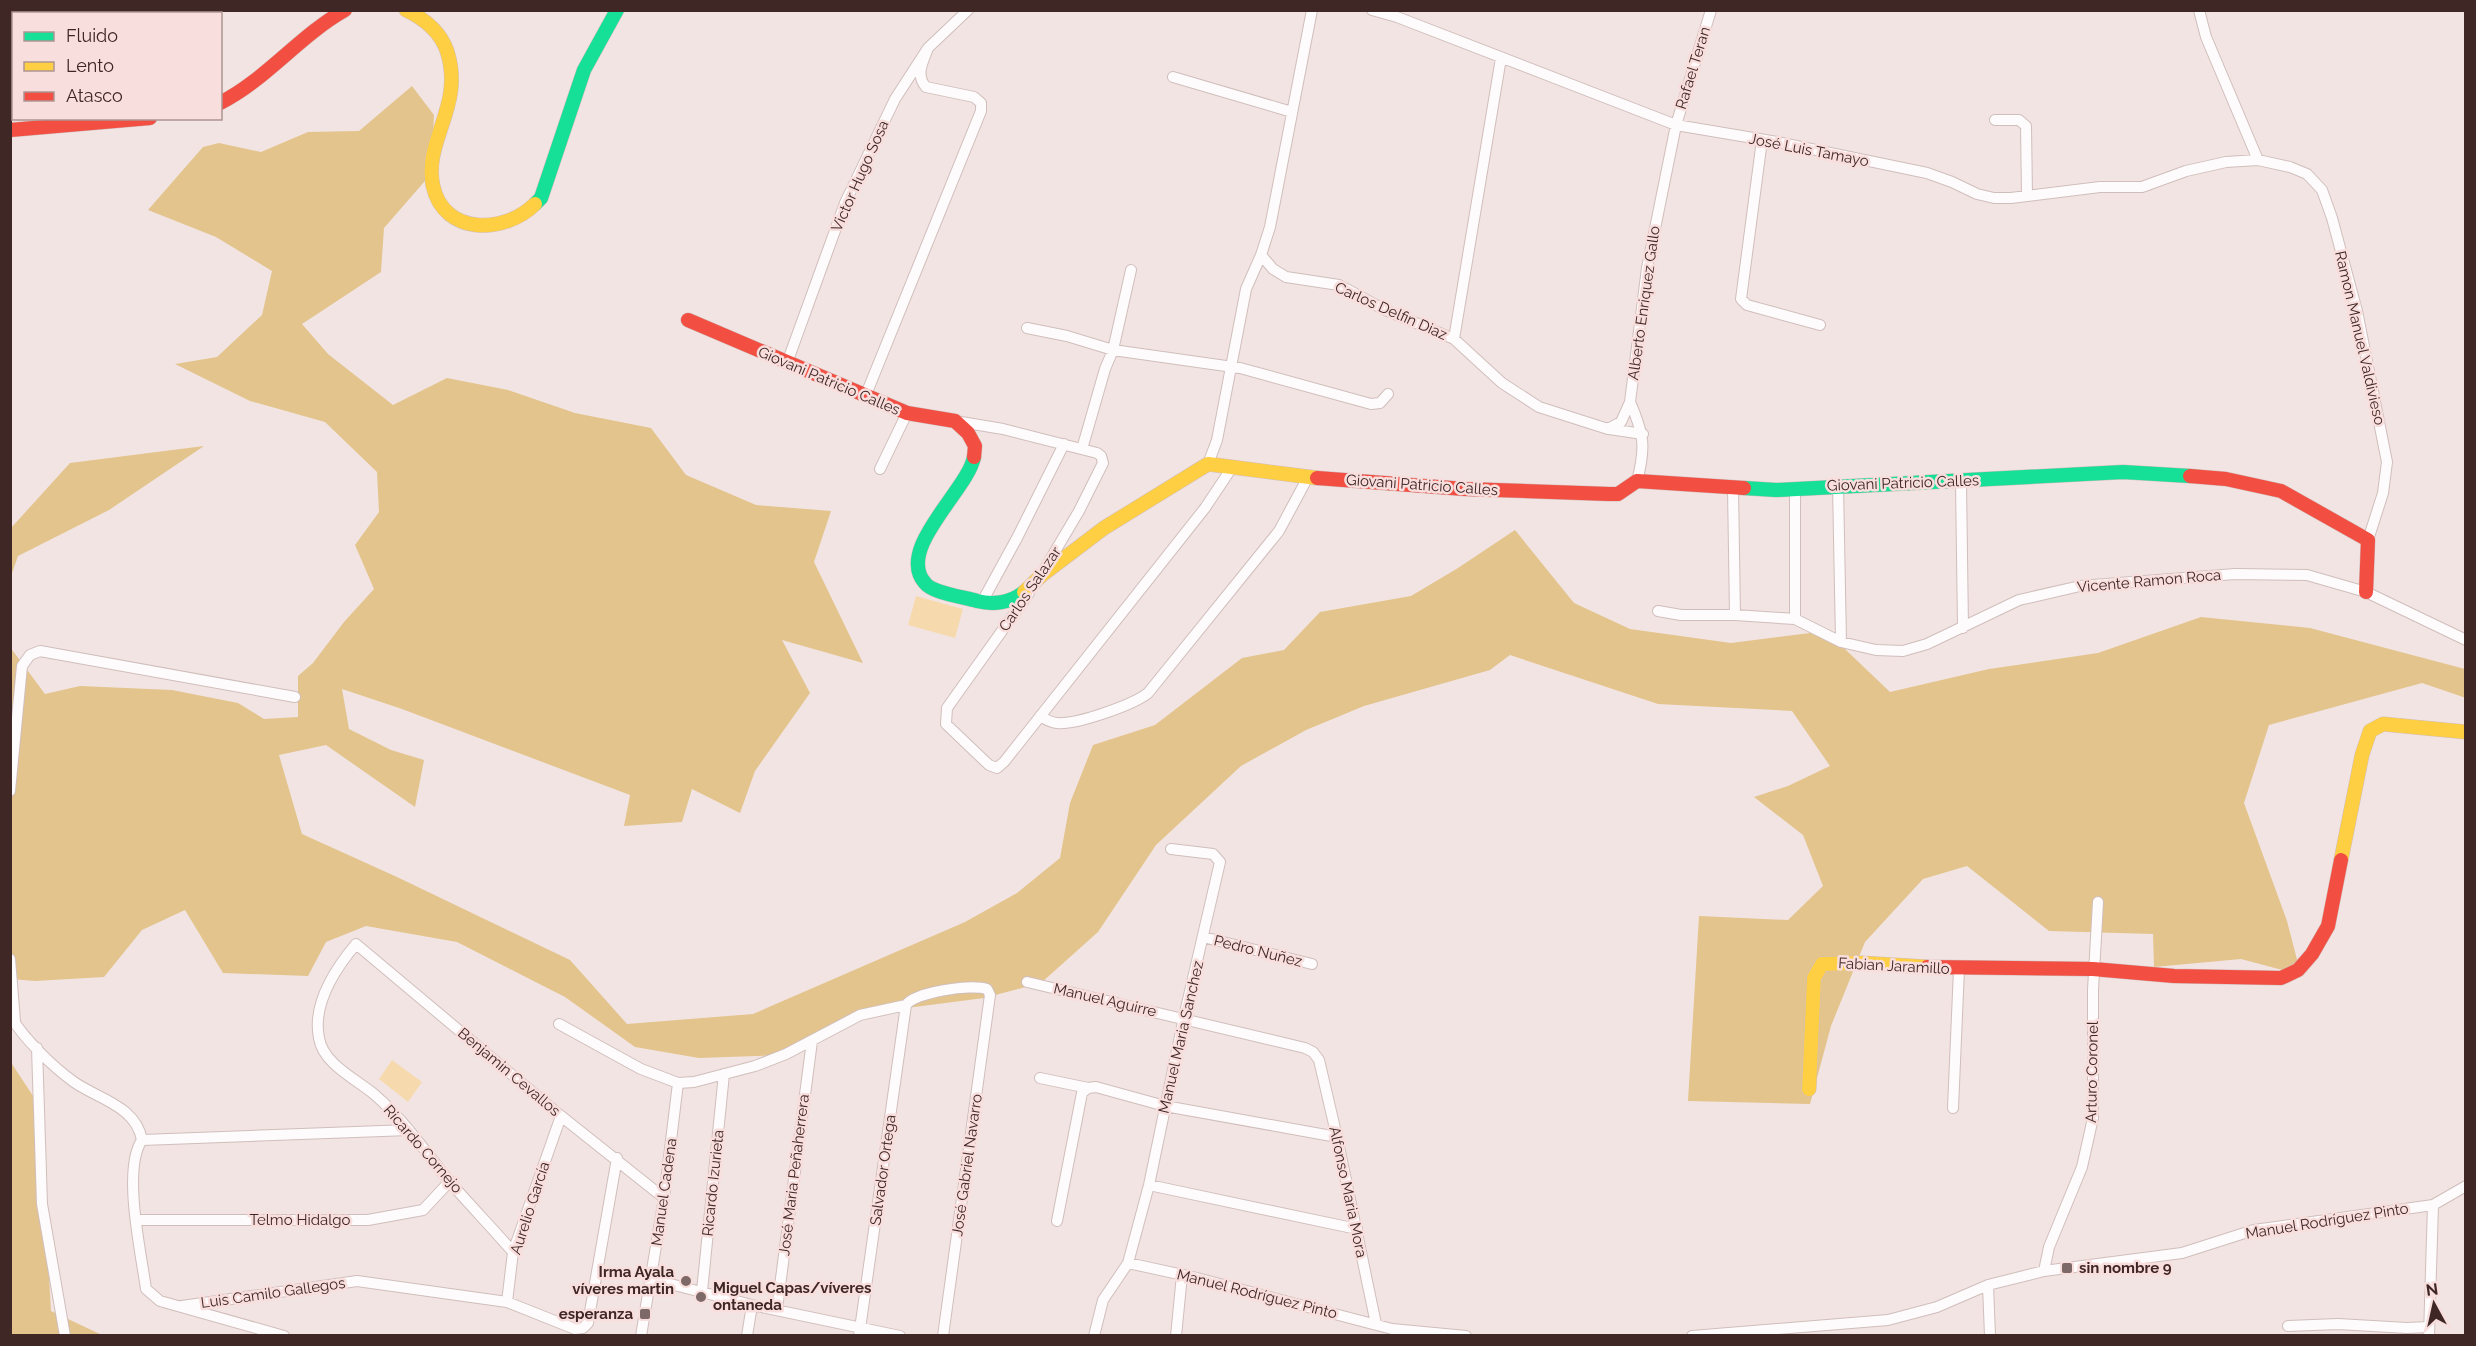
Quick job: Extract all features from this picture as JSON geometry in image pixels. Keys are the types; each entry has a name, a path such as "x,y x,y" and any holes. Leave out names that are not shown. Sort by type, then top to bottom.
{"street":[{"path":"222,102 273,68 329,18 345,10"},
{"path":"406,10 439,34 447,51 452,74 451,93 437,141 432,175 434,188 446,211 457,220 499,227 521,218 532,210 541,198 584,70 617,10"},
{"name":"Victor Hugo Sosa","path":"787,363 846,203 895,99 928,48 968,10"},
{"path":"955,422 968,433 975,446 973,461 923,542 918,559 919,572 925,584 933,589 982,602 1001,603 1018,597 1042,575 1104,528 1208,464 1217,440 1232,368 1236,331 1246,289 1270,227 1312,10"},
{"name":"José Luis Tamayo","path":"1372,10 1398,14 1501,58 1676,125 1927,173 1977,194 1994,198 2100,187 2142,187 2186,171 2226,162 2258,160"},
{"name":"Rafael Teran","path":"1676,125 1711,10"},
{"path":"2199,10 2206,38 2258,160"},
{"path":"865,397 981,111 981,102 974,97 926,87 921,81 920,73 928,48"},
{"path":"1454,339 1501,58"},
{"path":"1173,77 1292,112"},
{"path":"10,130 127,120"},
{"path":"1995,120 2019,120 2026,126 2026,196"},
{"name":"Alberto Enriquez Gallo","path":"1636,481 1642,462 1644,444 1643,434 1630,402 1647,268 1676,125"},
{"path":"1762,140 1741,299 1747,305 1821,325"},
{"name":"Ramon Manuel Valdivieso","path":"2258,160 2290,167 2307,174 2322,190 2332,218 2357,311 2387,462 2383,493 2368,540"},
{"name":"Carlos Delfin Diaz","path":"1261,255 1273,269 1286,277 1339,285 1385,310 1454,339 1502,383 1539,407 1608,429 1643,434"},
{"path":"955,422 1003,429 1082,449 1105,369 1113,350 1131,270"},
{"name":"Giovani Patricio Calles","path":"688,320 865,397 907,413 955,422"},
{"path":"1027,328 1067,336 1113,350 1240,368 1371,404 1380,403 1388,394"},
{"path":"1608,429 1621,422 1630,402"},
{"path":"880,469 907,413"},
{"path":"982,602 1064,444"},
{"name":"Carlos Salazar","path":"1040,716 997,768 988,765 946,724 947,708 1042,575 1079,511 1103,463 1101,456 1082,449"},
{"name":"Giovani Patricio Calles","path":"1208,464 1308,477 1465,489 1610,494 1618,494 1636,481 1776,490 2123,472 2226,479 2281,491 2368,540"},
{"path":"1233,466 1205,508 1040,716 1057,723 1076,721 1130,704 1148,693 1279,531 1308,477"},
{"path":"1961,482 1963,628"},
{"path":"1838,485 1841,642"},
{"path":"1732,487 1735,615"},
{"path":"1795,488 1795,620"},
{"path":"2366,592 2368,540"},
{"name":"Vicente Ramon Roca","path":"1658,611 1681,615 1735,615 1795,620 1841,642 1876,650 1903,651 1927,644 2019,600 2080,586 2235,574 2307,575 2366,592 2466,640"},
{"path":"10,791 22,666 30,655 40,651 296,697"},
{"name":"Fabian Jaramillo","path":"1809,1089 1814,978 1822,964 1861,963 1959,969 2093,969 2174,976 2281,978 2298,970 2312,954 2328,926 2365,741 2370,731 2383,724 2466,732"},
{"name":"Manuel Maria Sanchez","path":"1128,1263 1149,1185 1219,859 1214,854 1171,849"},
{"name":"Arturo Coronel","path":"2044,1271 2049,1247 2082,1167 2093,1118 2093,969 2098,902"},
{"name":"Pedro Nuñez","path":"1203,937 1312,964"},
{"name":"Benjamin Cevallos","path":"325,1055 319,1039 318,1017 329,984 339,964 356,944 561,1116 617,1158 664,1198"},
{"path":"10,959 13,1020 37,1048 74,1082 127,1113 140,1128 142,1140 134,1157 132,1192 146,1288 160,1300 284,1335"},
{"path":"1953,1108 1959,969"},
{"name":"Manuel Aguirre","path":"1027,982 1184,1017 1305,1048 1313,1052 1319,1060"},
{"name":"José Gabriel Navarro","path":"906,1005 910,999 922,994 953,990 982,987 987,989 990,995 944,1335"},
{"path":"559,1024 641,1069 678,1083 694,1082 724,1074 786,1054 860,1015 906,1005"},
{"name":"Salvador Ortega","path":"860,1331 906,1005"},
{"name":"José Maria Peñaherrera","path":"777,1309 812,1041"},
{"path":"37,1048 42,1204 65,1335"},
{"name":"Ricardo Cornejo","path":"325,1055 374,1094 409,1130 450,1181 513,1252"},
{"name":"Alfonso Maria Mora","path":"1319,1060 1376,1324"},
{"name":"Ricardo Izurieta","path":"702,1292 724,1074"},
{"path":"1040,1078 1085,1091 1096,1087 1165,1106 1337,1137"},
{"name":"Manuel Cadena","path":"641,1335 664,1198 678,1083"},
{"path":"1057,1221 1085,1091"},
{"name":"Aurelio García","path":"507,1302 513,1252 561,1116"},
{"path":"142,1140 409,1130"},
{"name":"Luis Camilo Gallegos","path":"182,1306 357,1281 507,1302 575,1329 583,1328 588,1323 617,1158"},
{"name":"Telmo Hidalgo","path":"137,1220 368,1220 423,1210 450,1181"},
{"path":"1149,1185 1357,1229"},
{"name":"Manuel Rodríguez Pinto","path":"1692,1335 1888,1320 1937,1307 1988,1285 2044,1271 2182,1253 2254,1230 2433,1205 2466,1186"},
{"path":"2288,1326 2338,1324 2429,1331 2433,1205"},
{"path":"1094,1335 1103,1300 1128,1263"},
{"name":"Manuel Rodríguez Pinto","path":"1128,1263 1376,1324 1392,1332 1466,1335"},
{"path":"1176,1335 1182,1275"},
{"path":"651,1279 860,1331 895,1335"},
{"path":"1988,1285 1990,1335"},
{"path":"747,1335 752,1305"}],"shaded area":[{"path":"412,86 434,115 431,174 384,228 381,272 302,324 328,354 393,405 447,378 508,390 575,413 651,428 686,475 756,505 831,511 814,562 863,663 782,640 810,693 755,771 740,813 692,789 682,822 624,826 630,795 402,709 342,689 349,729 391,750 424,760 415,807 326,745 279,755 302,834 570,960 627,1024 753,1014 965,922 1017,893 1060,858 1070,803 1093,745 1155,725 1242,658 1284,650 1320,612 1411,596 1515,530 1574,603 1630,629 1731,643 1826,631 1890,692 1989,669 2098,653 2201,617 2310,628 2465,669 2466,698 2422,683 2269,725 2244,803 2287,921 2301,975 2241,959 2154,967 2153,934 2049,931 1967,866 1923,879 1865,942 1831,1026 1810,1104 1688,1101 1699,916 1788,920 1823,886 1803,835 1754,797 1788,786 1830,766 1792,711 1658,704 1510,655 1490,670 1364,706 1306,730 1241,766 1156,845 1098,932 1041,983 984,998 860,1014 782,1055 699,1058 635,1047 565,997 457,942 366,926 326,942 308,976 223,973 185,910 142,930 104,977 35,981 11,979 10,647 45,694 80,686 172,690 238,703 264,719 298,717 298,676 313,663 344,622 374,589 355,545 379,512 377,472 325,422 250,401 175,364 217,357 262,315 272,271 216,237 148,210 203,147 219,143 261,152 308,132 359,131"},
{"path":"204,446 109,510 18,556 11,576 11,528 70,463"},
{"path":"916,596 963,609 955,638 908,625"},
{"path":"392,1060 422,1082 408,1102 379,1079"},
{"path":"10,1061 39,1105 51,1311 102,1335 11,1335"}],"traffic: fast":[{"path":"535,204 541,198 584,70 617,10"},
{"path":"974,457 960,486 926,537 919,554 918,569 925,583 934,589 977,601 1002,602 1013,599 1024,592"},
{"path":"1744,488 1776,490 2123,472 2190,476"}],"traffic: slow":[{"path":"406,10 419,17 440,37 447,51 451,71 448,106 431,169 433,186 439,202 449,214 462,222 477,225 492,225 508,221 535,204"},
{"path":"1024,592 1042,575 1104,528 1208,464 1317,478"},
{"path":"2341,860 2362,755 2370,731 2383,724 2466,732"},
{"path":"1809,1089 1814,978 1822,964 1861,963 1927,967"}],"traffic: jam":[{"path":"222,102 253,82 328,20 345,10"},
{"path":"10,130 127,120"},
{"path":"688,320 907,413 955,421 968,433 975,446 974,457"},
{"path":"2190,476 2226,479 2281,491 2368,540 2366,592"},
{"path":"1317,478 1465,489 1609,494 1618,494 1637,481 1744,488"},
{"path":"1927,967 2093,969 2174,976 2281,978 2298,970 2312,954 2328,926 2341,860"}],"place":[{"name":"sin nombre 9","path":"2067,1268"},
{"name":"Irma Ayala víveres martin","path":"686,1281"},
{"name":"Miguel Capas/víveres ontaneda","path":"701,1297"},
{"name":"esperanza","path":"645,1314"}]}
